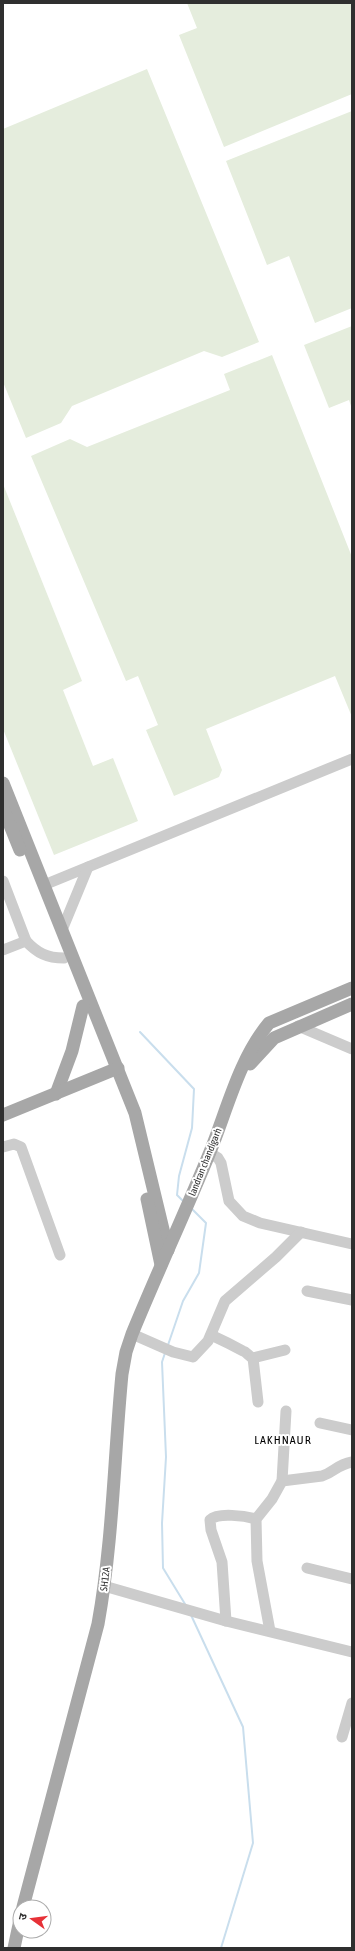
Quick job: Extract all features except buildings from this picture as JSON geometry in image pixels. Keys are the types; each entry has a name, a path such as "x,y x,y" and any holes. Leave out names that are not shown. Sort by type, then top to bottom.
{"main road":[{"path":"3,783 64,958 83,1006 135,1113 168,1250"},
{"path":"3,808 62,930 114,1070 138,1157 161,1265"},
{"name":"landran chandigarh","path":"168,1250 210,1153 240,1074 260,1034 269,1023 352,988"},
{"path":"240,1074 274,1038 298,1026 352,1004"},
{"path":"56,1094 72,1051 83,1006"},
{"path":"3,1115 114,1070"},
{"name":"SH12A","path":"25,1899 98,1624 104,1586 122,1374 126,1352 132,1334 168,1250"}],"street":[{"path":"40,887 352,758"},
{"path":"62,930 88,867"},
{"path":"4,884 26,941 35,950 44,955 64,958"},
{"path":"3,950 26,941"},
{"path":"298,1026 352,1049"},
{"path":"3,1147 14,1144 21,1147 60,1255"},
{"path":"210,1153 218,1158 221,1163 229,1201 236,1210 252,1221 352,1244"},
{"path":"132,1334 164,1348 193,1357 208,1341 224,1301 276,1257 301,1232"},
{"path":"307,1291 352,1300"},
{"path":"211,1335 235,1348 245,1351 248,1356 253,1358 285,1350"},
{"path":"253,1358 258,1402"},
{"path":"270,1631 258,1561 256,1519 272,1498 282,1481 286,1411"},
{"path":"320,1423 352,1430"},
{"path":"282,1481 322,1476 338,1465 352,1462"},
{"path":"226,1621 222,1562 211,1530 210,1520 213,1517 234,1516 256,1519"},
{"path":"307,1568 352,1579"},
{"path":"104,1586 226,1621 352,1652"},
{"path":"342,1737 352,1703"}],"green space":[{"path":"187,3 352,3 352,94 224,147 179,35 197,28"},
{"path":"147,69 259,342 222,357 204,351 72,406 61,423 26,438 3,382 3,129"},
{"path":"352,111 352,308 315,323 289,256 267,265 226,161"},
{"path":"352,326 352,409 349,400 329,408 304,345"},
{"path":"272,355 352,557 352,717 335,676 206,729 222,770 219,777 174,796 146,730 158,725 138,676 126,681 31,456 70,439 87,447 230,390 224,374"},
{"path":"3,484 82,681 63,690 93,766 113,758 138,821 54,855 3,729"}],"waterway":[{"path":"140,1032 194,1089 192,1128 179,1176 177,1195 184,1202"},
{"path":"168,1345 183,1301 199,1273 206,1223 192,1209"},
{"path":"165,1353 162,1362 166,1457 162,1523 163,1568 185,1604"},
{"path":"191,1615 243,1727 253,1843 221,1948"}],"district":[{"name":"LAKHNAUR","path":"283,1440"}]}
